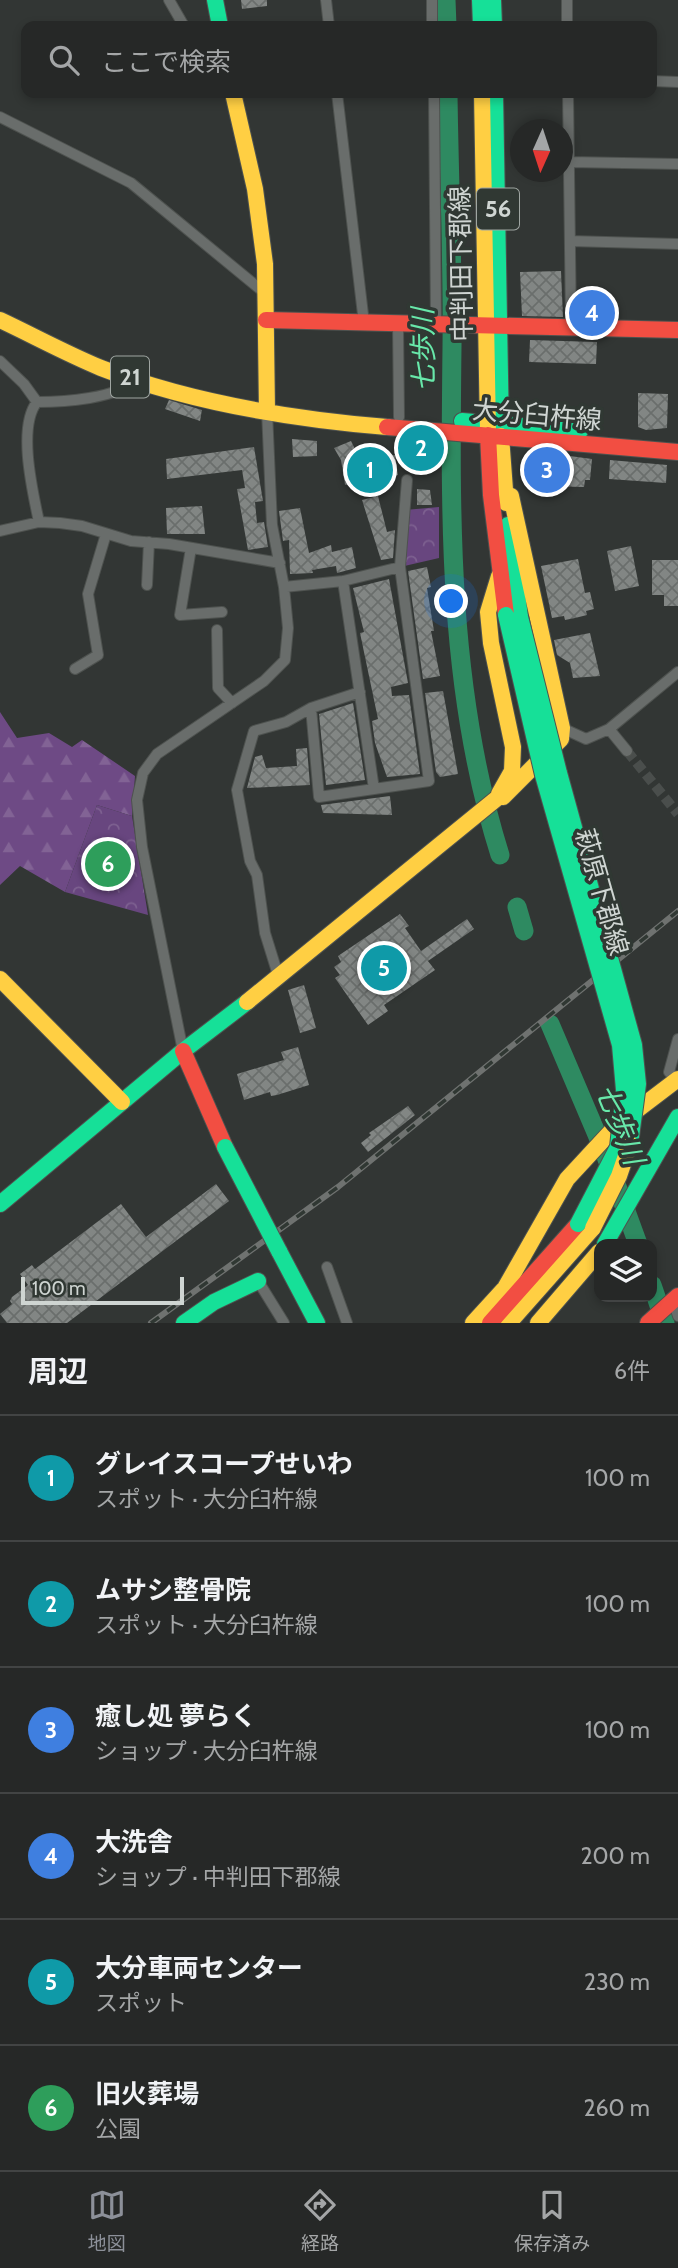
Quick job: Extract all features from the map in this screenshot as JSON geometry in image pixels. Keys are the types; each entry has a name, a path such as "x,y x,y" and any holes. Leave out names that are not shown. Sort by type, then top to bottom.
{"street":[{"path":"169,0 181,21"},
{"path":"215,0 219,21"},
{"path":"326,0 328,21"},
{"path":"432,0 432,21"},
{"path":"480,0 481,21"},
{"path":"493,0 494,21"},
{"path":"567,0 567,21"},
{"path":"657,81 678,82"},
{"path":"234,98 255,189 265,294 272,525 284,587 288,628 285,660 264,681 158,754 143,773 137,800 142,847 183,1051 225,1147 317,1323"},
{"path":"338,98 363,323"},
{"path":"434,98 437,324"},
{"name":"中判田下郡線","path":"482,98 494,325"},
{"name":"中判田下郡線","path":"494,429 495,98"},
{"path":"568,98 568,119"},
{"path":"0,117 131,183 265,294"},
{"path":"573,162 678,164"},
{"path":"569,182 571,327"},
{"path":"570,241 678,244"},
{"name":"大分臼杵線","path":"0,320 61,351 135,379 201,399 267,411 342,423 439,425 678,441"},
{"path":"266,320 678,330"},
{"path":"398,324 399,417"},
{"path":"0,362 24,384 37,402"},
{"path":"37,402 71,401 114,391 129,387 135,379"},
{"path":"37,402 30,411 28,450 39,522"},
{"name":"大分臼杵線","path":"267,411 399,417 439,425"},
{"name":"大分臼杵線","path":"494,429 678,452"},
{"name":"萩原下郡線","path":"494,429 506,495 513,616"},
{"name":"萩原下郡線","path":"494,429 499,576 513,616 622,1002 638,1082 634,1136 628,1160 586,1226 509,1323"},
{"path":"311,708 319,797 429,781 400,567 407,480"},
{"path":"0,1204 183,1051 279,978 471,821 561,739 562,728 511,496 506,495"},
{"path":"0,531 39,522 82,526 131,541 280,563"},
{"path":"75,669 98,654 88,594 106,534"},
{"path":"147,585 149,542"},
{"path":"191,548 180,615 222,612"},
{"path":"284,587 344,581 400,567"},
{"path":"499,576 491,594 490,633 513,747 512,771 501,795"},
{"path":"344,581 374,789"},
{"path":"217,630 218,688 232,703"},
{"path":"562,728 586,739 609,729 678,672"},
{"path":"279,978 265,933 257,875 250,861 237,790 254,731 286,722 311,708 360,692"},
{"path":"609,729 627,751"},
{"path":"0,979 122,1102"},
{"path":"473,1323 505,1288 566,1179 616,1126 677,1080 669,1072 678,1039"},
{"path":"608,1239 678,1117"},
{"name":"萩原下郡線","path":"490,1323 586,1226"},
{"path":"538,1323 594,1258"},
{"path":"327,1267 346,1323"},
{"path":"184,1323 214,1301 258,1281 284,1323"},
{"path":"649,1323 674,1304"}],"green space":[{"path":"439,507 439,558 400,567 405,510"},
{"path":"0,712 17,738 49,733 72,747 82,740 135,776 132,816 97,805 65,892 20,866 0,885"},
{"path":"97,805 132,816 148,915 65,892"}],"building":[{"path":"241,0 267,0 267,6 242,9"},
{"path":"561,271 563,317 522,316 520,272"},
{"path":"579,305 603,305 603,318 579,317"},
{"path":"530,340 597,342 596,364 529,362"},
{"path":"638,393 668,394 667,428 646,430 638,427"},
{"path":"169,400 202,410 200,421 165,409"},
{"path":"292,439 317,441 317,456 293,457"},
{"path":"351,441 361,461 395,455 398,475 345,485 341,460 334,448"},
{"path":"411,441 431,442 431,455 411,454"},
{"path":"254,447 263,501 255,502 257,523 264,522 268,547 248,550 237,489 245,488 242,470 167,479 166,459"},
{"path":"540,452 592,459 590,480 585,480 584,487 536,486"},
{"path":"610,460 667,465 666,483 609,479"},
{"path":"417,489 430,490 432,505 417,505"},
{"path":"378,496 387,532 395,530 393,558 381,560 362,500"},
{"path":"202,506 205,534 167,534 166,508"},
{"path":"300,508 309,553 331,545 332,552 352,547 356,568 337,573 336,566 312,570 313,573 290,574 289,540 283,541 279,511"},
{"path":"631,546 639,586 615,591 607,551"},
{"path":"578,559 585,593 590,592 594,609 586,611 587,615 575,618 552,618 541,566"},
{"path":"652,560 678,560 678,606 664,606 664,595 652,595"},
{"path":"427,567 431,587 427,588 434,631 431,631 440,676 423,679 408,571"},
{"path":"389,579 408,683 391,687 392,696 409,695 420,774 387,777 375,743 372,721 378,719 360,633 364,632 353,588"},
{"path":"590,633 600,676 573,678 570,663 557,655 554,640"},
{"path":"443,691 458,774 440,777 436,772 425,693"},
{"path":"353,703 365,780 326,785 319,714"},
{"path":"307,748 310,785 247,788 255,757 262,755 266,768 297,766 296,749"},
{"path":"390,796 392,815 323,813 321,805"},
{"path":"400,914 409,926 405,928 421,951 467,919 474,929 428,961 435,970 384,1005 388,1011 368,1025 335,978 340,975 334,967 341,962 338,956"},
{"path":"304,985 316,1028 300,1033 288,990"},
{"path":"298,1047 309,1085 277,1095 271,1096 270,1092 244,1100 237,1074 284,1060 281,1052"},
{"path":"408,1106 415,1115 368,1152 361,1143 371,1135 369,1133"},
{"path":"216,1184 229,1201 67,1323 7,1323 0,1314 12,1304 12,1297 28,1285 20,1274 32,1265 35,1269 121,1204 146,1237"}],"waterway":[{"name":"七歩川","path":"446,0 447,21"},
{"name":"七歩川","path":"448,98 452,283 451,475 456,603 470,730 500,855"},
{"name":"七歩川","path":"517,907 524,931"},
{"name":"七歩川","path":"550,1024 604,1151 636,1239"},
{"name":"七歩川","path":"657,1300 665,1323"}],"tunnel":[{"path":"627,751 678,814"}],"railway":[{"path":"151,1323 338,1187 678,911"}],"traffic: fast":[{"path":"215,0 219,21"},
{"path":"480,0 481,21"},
{"path":"493,0 494,21"},
{"path":"495,98 501,432"},
{"path":"462,421 580,431"},
{"path":"508,525 520,617"},
{"path":"506,615 543,775 620,1045 624,1090 618,1147 578,1224"},
{"path":"520,617 559,773 634,1045 638,1084 630,1144"},
{"path":"0,1204 183,1051 247,1002"},
{"path":"608,1239 678,1117"},
{"path":"225,1147 279,1251"},
{"path":"279,1251 317,1323"},
{"path":"184,1323 214,1302 258,1281"}],"traffic: slow":[{"path":"234,98 255,189 265,264 267,411"},
{"path":"482,98 488,432"},
{"path":"0,320 101,368 170,391 278,414 387,427"},
{"path":"501,436 506,503"},
{"path":"499,576 488,612 491,643 513,747 512,771 499,794 503,797 561,739 562,728 511,496 506,494"},
{"path":"247,1002 501,795"},
{"path":"0,979 122,1102"},
{"path":"473,1323 505,1288 567,1179 616,1126 678,1079"},
{"path":"593,1228 619,1176 630,1144"},
{"path":"509,1323 593,1228"},
{"path":"538,1323 594,1258"}],"traffic: jam":[{"path":"266,320 678,330"},
{"path":"387,427 678,452"},
{"path":"488,435 491,495 506,615"},
{"path":"183,1051 225,1147"},
{"path":"490,1323 578,1224"},
{"path":"648,1323 678,1296"}],"place":[{"name":"大洗舎","path":"592,313"},
{"name":"ムサシ整骨院","path":"421,448"},
{"name":"グレイスコープせいわ","path":"370,470"},
{"name":"癒し処 夢らく","path":"547,470"},
{"name":"旧火葬場","path":"108,864"},
{"name":"大分車両センター","path":"384,968"}]}
